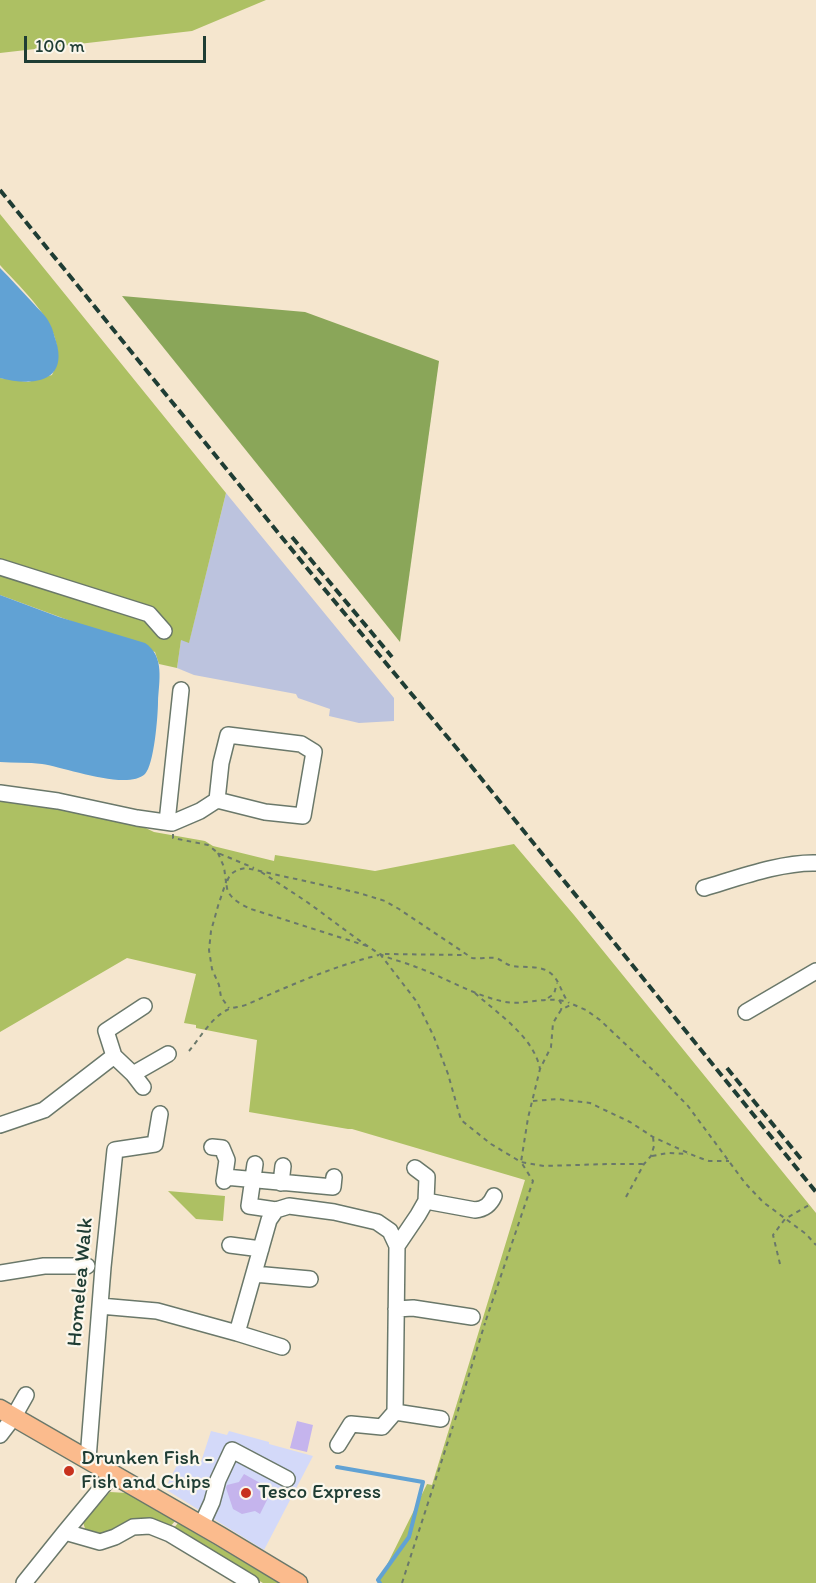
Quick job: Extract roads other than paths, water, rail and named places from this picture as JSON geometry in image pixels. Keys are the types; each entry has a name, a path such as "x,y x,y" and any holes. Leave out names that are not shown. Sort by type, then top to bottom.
{"main road":[{"path":"7,1413 298,1583"}],"street":[{"path":"0,567 149,614 164,631"},
{"path":"170,822 181,690"},
{"path":"0,793 58,801 137,818 170,822 200,811 217,800 265,812 303,816 314,752 301,744 228,735 221,763 217,800"},
{"path":"704,888 756,873 802,863 816,863"},
{"path":"746,1012 816,971"},
{"path":"143,1087 114,1056 102,1025 144,1006"},
{"path":"133,1074 168,1053"},
{"path":"0,1125 44,1110 114,1056"},
{"name":"Homelea Walk","path":"88,1459 115,1150 162,1147 160,1114"},
{"path":"212,1147 222,1148 227,1160 224,1179 313,1186 333,1182"},
{"path":"255,1164 249,1206 276,1210 289,1206 334,1212 376,1222 390,1231 397,1246 395,1412 382,1426 351,1424 338,1445"},
{"path":"281,1183 283,1166"},
{"path":"397,1246 426,1201 427,1177 415,1168"},
{"path":"426,1201 475,1210 482,1209 491,1203 494,1196"},
{"path":"237,1333 269,1220 276,1210"},
{"path":"230,1245 261,1249"},
{"path":"0,1273 44,1266 87,1266"},
{"path":"254,1274 310,1279"},
{"path":"100,1306 156,1311 282,1347"},
{"path":"396,1309 413,1308 478,1319"},
{"path":"0,1435 7,1413 26,1395"},
{"path":"395,1412 441,1419"},
{"path":"201,1526 212,1503 218,1479 232,1450 287,1479"},
{"path":"24,1583 113,1474"},
{"path":"65,1532 100,1542 133,1527 150,1526 170,1534 251,1583"}],"water":[{"path":"0,268 44,315 52,328 59,355 57,366 52,374 44,379 23,382 0,378"},
{"path":"0,595 59,617 145,643 151,648 158,662 159,686 155,740 151,761 145,774 136,779 110,779 42,764 0,762"}],"waterway":[{"path":"337,1467 423,1482 409,1537 378,1580 380,1583"}],"railway":[{"path":"0,190 816,1192"},
{"path":"292,537 392,657"},
{"path":"727,1068 801,1159"}],"place":[{"name":"Drunken Fish - Fish and Chips","path":"69,1471"},
{"name":"Tesco Express","path":"246,1493"}]}
